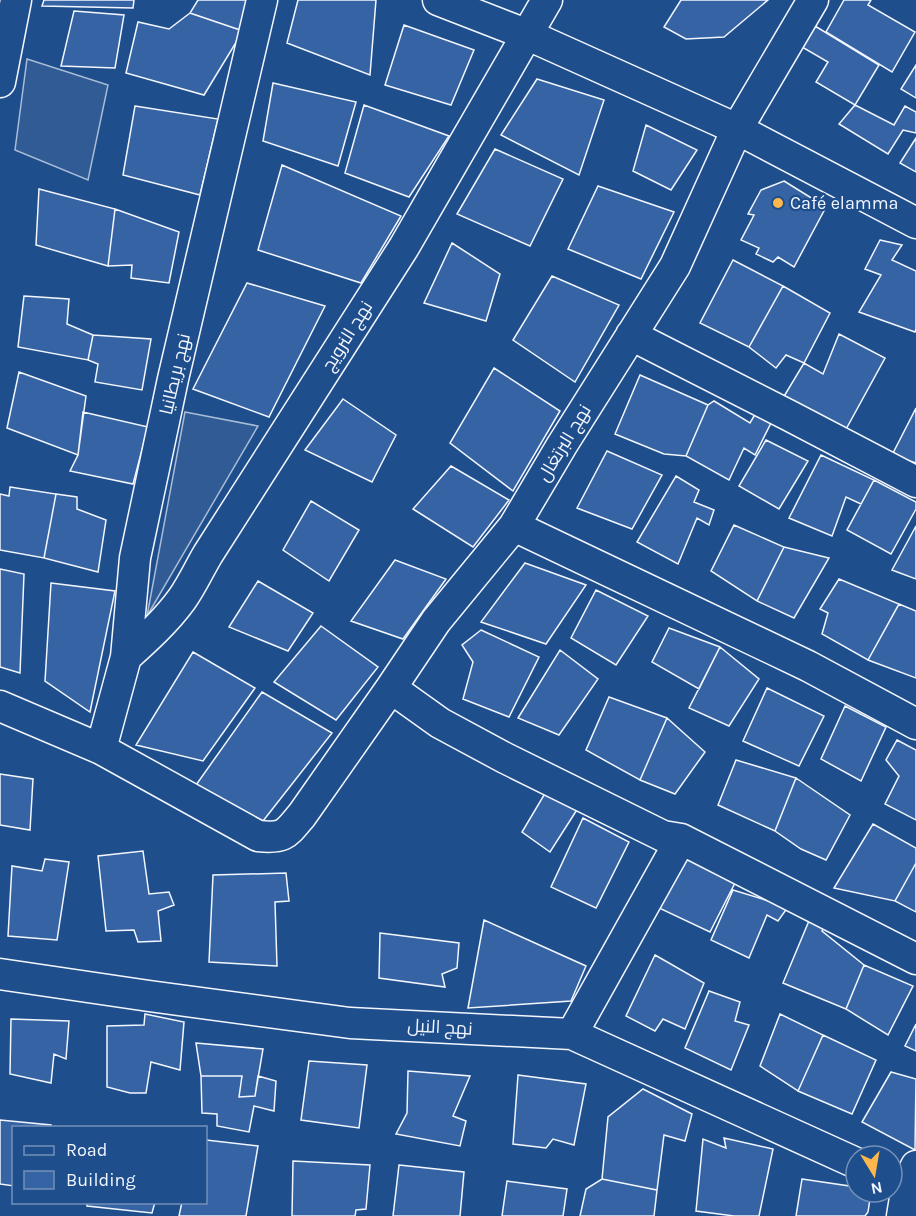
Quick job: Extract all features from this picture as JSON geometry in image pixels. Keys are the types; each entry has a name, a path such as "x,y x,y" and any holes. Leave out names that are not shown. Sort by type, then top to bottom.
{"street":[{"path":"0,82 16,0"},
{"name":"نهج بريطانيا","path":"101,749 126,657 135,558 173,379 262,0"},
{"path":"438,0 528,35 737,129 916,224"},
{"name":"نهج النرويج","path":"126,657 161,624 183,597 208,554 404,247 547,0"},
{"name":"نهج البرتغال","path":"101,749 258,836 272,837 285,834 302,814 392,688 436,621 514,526 562,445 675,266 737,129 813,0"},
{"path":"631,335 916,482"},
{"path":"514,526 808,666 916,724"},
{"path":"392,688 440,723 505,758 663,836 681,839 916,959"},
{"path":"0,706 101,749"},
{"path":"572,1035 681,839"},
{"name":"نهج النيل","path":"0,974 350,1023 572,1035 844,1158"},
{"path":"902,1216 905,1177"}],"shaded area":[{"path":"27,59 108,85 88,180 15,150"},
{"path":"185,412 258,426 147,616"}],"building":[{"path":"44,0 134,0 133,8 42,6"},
{"path":"198,0 257,0 243,31 190,13"},
{"path":"298,0 376,0 370,75 287,43"},
{"path":"681,0 768,0 724,37 686,39 664,27"},
{"path":"844,0 871,0 868,5 915,32 892,72 826,32"},
{"path":"74,11 124,15 115,68 61,66"},
{"path":"190,13 243,31 204,95 126,73 138,22 169,29"},
{"path":"404,25 474,50 451,105 385,85"},
{"path":"815,26 879,65 855,105 816,82 828,62 802,47"},
{"path":"916,65 916,98 901,89"},
{"path":"537,79 604,100 579,175 501,135"},
{"path":"273,83 356,102 338,166 263,141"},
{"path":"364,105 449,136 409,197 345,173"},
{"path":"855,105 894,125 905,106 916,112 916,133 903,130 888,154 839,124"},
{"path":"135,106 218,119 200,195 123,175"},
{"path":"646,125 697,150 671,190 633,171"},
{"path":"916,138 916,172 900,163"},
{"path":"495,149 563,179 530,246 457,214"},
{"path":"282,165 401,216 361,283 258,250"},
{"path":"784,181 826,207 794,267 778,257 773,262 756,254 759,248 741,240 754,215 748,214 761,190"},
{"path":"598,186 674,212 641,279 568,249"},
{"path":"39,189 115,209 108,266 36,245"},
{"path":"115,209 179,232 169,283 131,278 132,265 108,266"},
{"path":"880,240 902,245 892,260 916,271 915,332 859,312 881,275 865,269"},
{"path":"452,243 500,274 486,321 424,303"},
{"path":"733,260 783,286 749,347 700,323"},
{"path":"552,276 619,305 575,382 513,340"},
{"path":"247,283 325,306 269,417 193,389"},
{"path":"783,286 830,313 804,363 786,355 776,368 749,347"},
{"path":"24,296 69,299 67,324 93,335 88,360 18,347"},
{"path":"839,334 885,358 845,431 783,398 804,363 823,374"},
{"path":"93,335 151,339 142,390 95,382 98,364 88,360"},
{"path":"494,368 560,411 513,491 450,443"},
{"path":"19,372 86,396 78,455 7,428"},
{"path":"640,375 708,405 686,456 664,454 615,434"},
{"path":"343,399 396,435 372,482 305,450"},
{"path":"714,401 750,423 757,411 773,419 755,455 744,448 729,480 686,456 708,405"},
{"path":"916,408 916,463 892,455"},
{"path":"83,412 148,427 133,484 70,471 78,455"},
{"path":"766,440 808,461 779,509 739,486"},
{"path":"607,451 662,475 632,529 577,508"},
{"path":"821,455 874,480 861,504 846,497 832,536 789,518"},
{"path":"451,466 509,500 473,547 413,509"},
{"path":"676,476 699,490 694,502 714,510 709,525 697,518 678,564 637,542"},
{"path":"874,480 916,502 916,509 891,554 847,530"},
{"path":"10,487 56,494 44,558 0,550 0,494 9,496"},
{"path":"56,494 77,497 77,509 106,520 98,572 44,558"},
{"path":"311,501 359,530 329,581 283,550"},
{"path":"734,525 784,547 757,601 711,571"},
{"path":"916,526 916,579 892,570"},
{"path":"784,547 829,558 794,618 757,601"},
{"path":"395,560 446,579 403,639 351,621"},
{"path":"525,563 586,585 546,644 481,622"},
{"path":"0,569 24,574 20,673 0,667"},
{"path":"839,579 899,604 868,660 822,634 828,613 820,609"},
{"path":"258,581 313,613 288,651 229,627"},
{"path":"51,583 115,591 90,712 45,681"},
{"path":"596,590 648,616 616,665 571,638"},
{"path":"899,604 916,611 916,678 868,660"},
{"path":"321,626 378,667 336,720 274,682"},
{"path":"669,628 720,647 699,689 652,662"},
{"path":"481,630 539,657 509,717 463,699 473,662 462,645"},
{"path":"720,647 759,679 729,726 689,708"},
{"path":"560,650 598,679 559,735 518,718"},
{"path":"193,652 255,688 203,761 136,745"},
{"path":"767,688 824,716 799,766 743,741"},
{"path":"262,692 332,733 263,821 196,785"},
{"path":"609,697 667,718 640,780 586,750"},
{"path":"845,706 886,727 861,781 821,759"},
{"path":"667,718 705,752 675,794 640,780"},
{"path":"897,740 916,750 916,820 885,804 899,776 886,760"},
{"path":"736,760 796,778 775,831 718,805"},
{"path":"0,774 33,779 30,830 0,825"},
{"path":"796,778 850,815 826,860 801,849 775,831"},
{"path":"547,790 580,805 550,852 522,832"},
{"path":"583,818 629,842 596,908 551,887"},
{"path":"873,824 916,848 916,863 895,901 834,888"},
{"path":"143,851 149,894 169,892 174,905 158,911 161,941 138,942 134,930 106,931 98,856"},
{"path":"687,851 739,875 710,932 659,908"},
{"path":"45,859 69,862 57,940 8,936 12,866 42,871"},
{"path":"916,863 916,912 895,901"},
{"path":"286,873 289,901 275,902 277,966 209,962 213,875"},
{"path":"733,890 788,907 778,921 767,915 749,958 711,940"},
{"path":"811,916 826,922 822,931 864,965 846,1009 783,983"},
{"path":"484,920 586,966 571,1001 468,1008"},
{"path":"380,933 459,943 457,968 442,974 445,987 379,978"},
{"path":"655,955 704,983 685,1029 663,1019 655,1031 626,1016"},
{"path":"864,965 913,986 888,1035 846,1009"},
{"path":"709,991 740,1002 735,1021 749,1025 731,1070 685,1048"},
{"path":"145,1014 184,1022 180,1070 151,1062 146,1093 130,1093 107,1087 107,1026 144,1025"},
{"path":"780,1014 823,1035 798,1091 760,1066"},
{"path":"11,1019 69,1021 66,1059 54,1054 51,1083 10,1074"},
{"path":"916,1024 916,1051 905,1046"},
{"path":"823,1035 876,1060 852,1114 798,1091"},
{"path":"196,1043 263,1049 255,1096 239,1097 242,1076 201,1076"},
{"path":"309,1061 367,1065 359,1128 301,1120"},
{"path":"408,1071 470,1076 453,1116 466,1121 460,1146 396,1134 407,1113"},
{"path":"891,1072 916,1079 915,1150 862,1122"},
{"path":"518,1075 586,1084 574,1145 553,1139 546,1148 513,1144"},
{"path":"201,1076 242,1076 239,1097 255,1096 258,1076 276,1081 274,1111 254,1106 249,1132 217,1126 217,1114 202,1113"},
{"path":"643,1089 692,1114 685,1141 664,1135 657,1190 602,1179 608,1117"},
{"path":"0,1120 51,1125 12,1126 12,1186 0,1184"},
{"path":"724,1138 773,1149 759,1216 734,1216 696,1211 703,1139 726,1148"},
{"path":"207,1140 258,1146 246,1216 179,1216 182,1204 207,1204"},
{"path":"293,1161 370,1165 366,1209 356,1210 355,1216 292,1216"},
{"path":"399,1165 464,1172 460,1216 393,1216"},
{"path":"602,1179 657,1190 654,1216 580,1216 586,1189"},
{"path":"802,1179 844,1185 844,1204 869,1204 865,1216 796,1216"},
{"path":"507,1181 567,1189 563,1216 502,1216"},
{"path":"87,1204 154,1204 152,1213 87,1206"}],"place":[{"name":"Café elamma","path":"778,203"}]}
